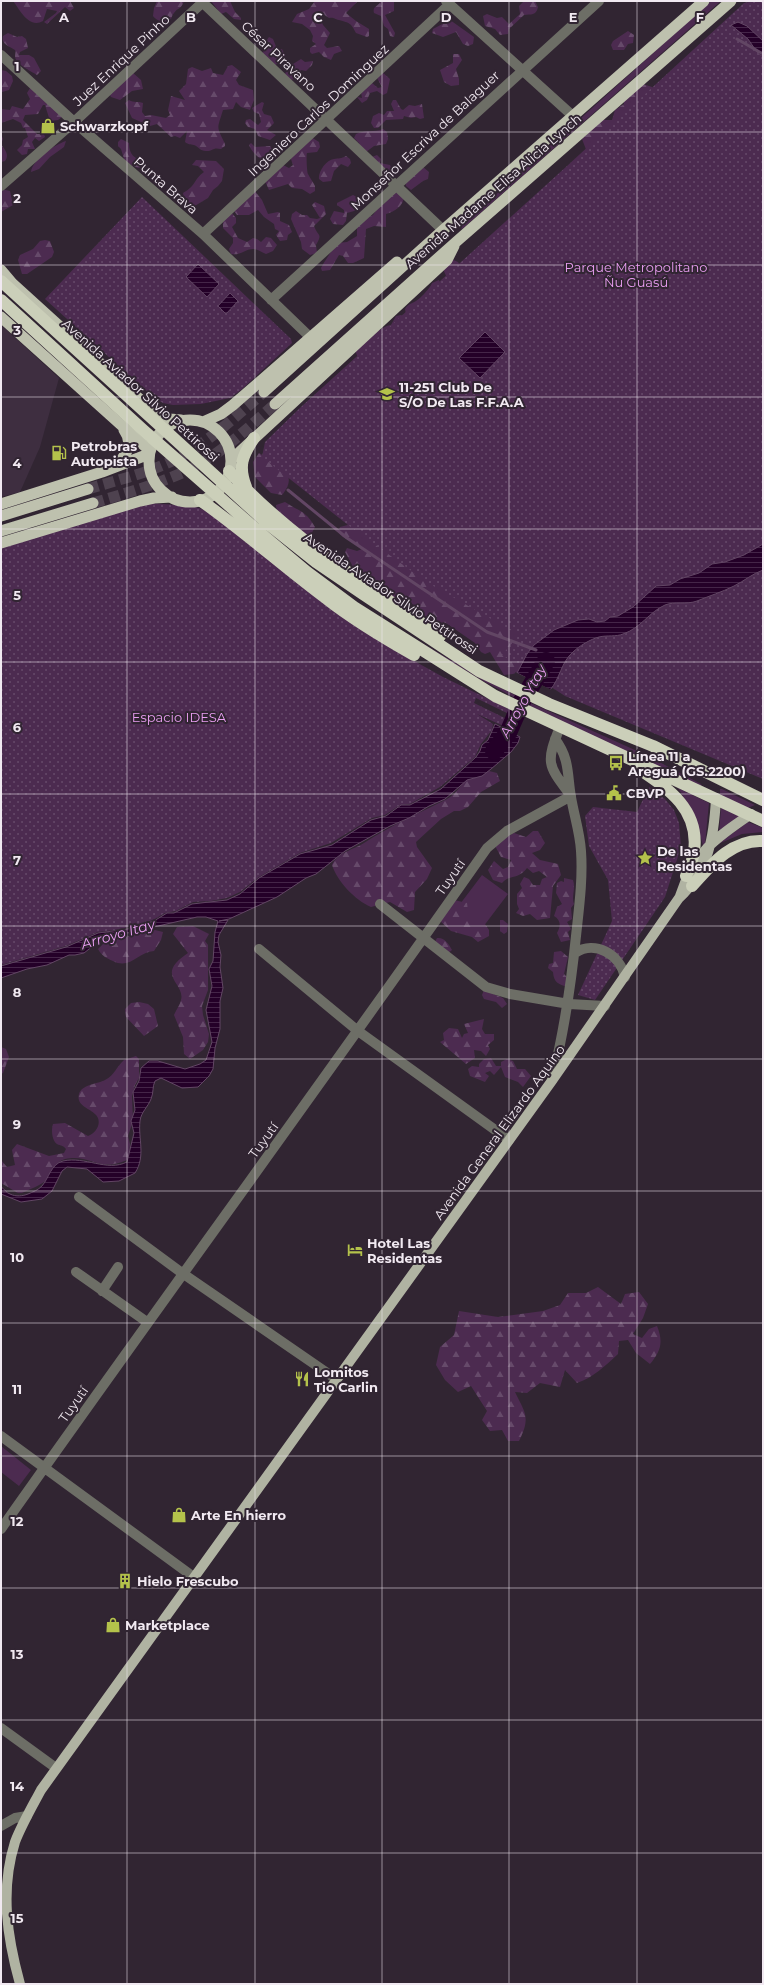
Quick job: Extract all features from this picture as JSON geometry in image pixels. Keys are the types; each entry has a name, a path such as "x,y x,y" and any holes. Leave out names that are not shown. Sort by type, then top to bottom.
{"highway":[{"name":"Avenida Madame Elisa Alicia Lynch","path":"264,392 443,230 574,117 704,1"},
{"name":"Avenida Madame Elisa Alicia Lynch","path":"275,404 456,242 731,1"},
{"path":"203,422 221,414 233,406 426,236 443,230"},
{"path":"182,420 161,431 152,444 150,453 150,469 155,483 172,497 181,501 200,500 208,497 222,486 230,465 254,438 447,260 456,242"},
{"path":"1,270 154,412 170,419 203,422 212,426 226,441 230,465 252,496 350,575 448,642 480,671"},
{"name":"Avenida Aviador Silvio Pettirossi","path":"1,281 267,523 316,562 480,671 549,704 653,746 763,800"},
{"name":"Avenida Aviador Silvio Pettirossi","path":"1,300 143,430 307,572 360,611 495,696 541,719 623,755 751,814 763,821"},
{"path":"1,317 150,453"},
{"path":"114,468 128,451 129,443 126,434 118,424"},
{"path":"252,496 244,481 241,464 244,453 254,438"},
{"path":"1,504 114,468 150,453"},
{"path":"1,516 88,489"},
{"path":"1,543 140,501 154,498 172,497"},
{"path":"200,500 228,519 292,572 370,630 433,667 459,674"},
{"path":"1,531 94,503"},
{"path":"631,737 651,751 704,779 709,784 716,798"},
{"path":"623,755 668,788 684,808 693,830 694,842 694,853 689,881"},
{"path":"751,814 763,811"},
{"path":"689,881 729,850 750,842 763,841"}],"main road":[{"path":"710,846 715,817 716,798"},
{"path":"689,881 694,862 710,846 751,814"},
{"name":"Avenida General Elizardo Aquino","path":"20,1984 12,1955 7,1928 5,1899 15,1843 27,1816 56,1768 195,1578 336,1379 551,1082 605,1006 689,881"}],"street":[{"name":"César Piravano","path":"202,1 443,230"},
{"name":"Juez Enrique Pinho","path":"1,186 74,122 202,1"},
{"name":"Monseñor Escriva de Balaguer","path":"271,300 599,1"},
{"path":"448,3 574,117"},
{"name":"Ingeniero Carlos Dominguez","path":"203,234 448,3"},
{"name":"Punta Brava","path":"1,55 74,122 203,234 311,338"},
{"path":"560,727 550,754 552,771 571,796"},
{"path":"551,1082 569,1004 582,879 581,850 571,796 568,764 563,751 556,740"},
{"name":"Tuyutí","path":"1,1529 147,1322 358,1031 487,848 507,831 571,796"},
{"path":"380,904 486,987 510,994 569,1004 605,1006"},
{"path":"574,953 586,948 608,952 617,958 623,968 625,976"},
{"path":"259,949 358,1031 509,1140"},
{"path":"79,1197 182,1273 336,1379"},
{"path":"102,1291 118,1267"},
{"path":"76,1272 147,1322"},
{"path":"1,1436 195,1578"},
{"path":"1,1728 56,1768"},
{"path":"1,1826 15,1818 27,1816"}],"shaded area":[{"path":"1,325 59,378 40,447 20,492 1,497"}],"green space":[{"path":"13,1 70,1 74,8 70,11 65,7 47,24 44,22 57,11 47,9 43,21 33,23 25,17"},
{"path":"157,1 184,1 182,6 175,11 171,19 164,22 153,16"},
{"path":"211,1 230,1 241,20 234,19 226,12 221,14"},
{"path":"315,1 358,1 346,13 369,29 369,36 367,37 356,33 348,23 329,18 323,14 320,18 323,25 330,33 324,45 327,48 339,46 342,51 334,54 331,60 324,57 319,52 312,54 310,52 310,48 316,44 312,41 313,36 310,30 302,24 292,22 297,14 309,9"},
{"path":"381,1 394,2 394,11 385,15 395,33 394,37 390,36 388,29 384,26 381,16 374,13 375,7"},
{"path":"524,1 535,1 538,7 537,10 533,14 524,15 509,29 508,34 500,35 495,29 485,26 483,16 487,14 497,18 502,17 509,24 520,14 519,6"},
{"path":"711,1 721,1 462,229 460,227"},
{"name":"Parque Metropolitano Ñu Guasú","path":"763,1 763,779 565,696 502,655 519,635 428,583 348,525 262,457 265,442 302,406 744,3"},
{"path":"450,20 474,37 473,44 468,46 463,44 456,32 443,37 432,33 433,29"},
{"path":"628,31 634,35 633,43 628,44 624,50 613,50 611,45 613,41"},
{"path":"8,33 17,37 22,36 26,39 28,48 20,52 19,55 29,55 34,58 41,71 37,75 18,62 15,56 15,50 4,43 3,36"},
{"path":"269,37 273,39 277,49 282,49 288,63 293,64 301,59 305,62 313,61 312,65 306,71 301,70 297,79 290,80 285,74 288,68 279,63 275,65 262,54 265,49 264,44"},
{"path":"453,54 459,54 462,60 456,69 459,85 451,86 444,82 440,70 453,63"},
{"path":"232,65 241,72 236,80 239,85 253,90 254,100 250,110 241,107 236,102 233,109 223,110 218,127 225,144 225,146 221,149 216,148 209,151 204,151 194,145 188,144 185,142 187,131 180,138 175,136 171,137 157,124 150,126 132,118 125,103 129,100 143,103 142,112 145,116 151,115 166,118 170,115 168,110 171,96 185,100 179,91 186,84 188,69 192,67 202,71 211,68 213,73 223,75 228,66"},
{"path":"1,70 6,71 12,76 13,81 9,90 2,92 1,97"},
{"path":"382,72 390,79 387,93 383,95 377,91 370,93 367,100 362,103 357,97 362,98 361,92 372,83 378,88 382,87 377,78"},
{"path":"133,73 141,80 143,89 132,91 120,100 111,97 109,93"},
{"path":"643,84 652,87 658,97 587,152 582,139 602,120 612,120 615,110 624,104 624,100"},
{"path":"32,85 62,117 58,120 50,121 45,105 43,105 38,114 25,115 23,120 37,134 44,134 45,137 39,141 35,138 32,142 35,149 28,149 27,154 22,155 17,150 22,145 23,140 28,137 25,128 23,128 21,123 13,119 1,123 1,109 10,110 12,106 23,109 30,99 27,93"},
{"path":"393,100 396,100 403,110 409,105 415,106 422,104 424,118 420,119 416,117 411,118 404,116 403,119 386,120 378,128 374,128 371,123 373,116 379,113 384,115 387,111 394,111 391,104"},
{"path":"262,102 264,103 262,110 264,114 271,116 274,123 267,130 276,135 270,140 258,136 255,129 248,127 245,123 246,120 250,119 258,125 261,122 259,114 254,112 252,108"},
{"path":"383,129 387,132 388,139 386,144 374,146 366,152 360,148 359,143 354,138 356,134"},
{"path":"311,137 319,142 320,147 317,152 307,153 308,173 315,186 315,191 310,194 302,189 292,188 288,184 269,190 265,181 279,163 289,168 293,165 290,156"},
{"path":"121,139 129,143 129,148 134,157 136,158 142,156 143,167 138,168 125,162 121,149 118,146 118,142"},
{"path":"66,141 64,147 50,157 39,169 31,172 36,162 45,153"},
{"path":"251,143 255,147 270,146 273,151 271,156 272,161 268,163 257,156 249,145"},
{"path":"1,144 7,156 5,161 1,162"},
{"path":"377,155 381,159 380,163 390,165 392,170 387,172 372,157"},
{"path":"346,156 350,159 351,163 348,167 341,164 334,171 331,181 323,182 319,179 321,170 325,164 331,160"},
{"path":"196,160 216,161 224,169 222,181 218,186 213,190 208,198 193,207 185,204 183,193 193,185 204,172 198,166 192,165"},
{"path":"423,167 429,172 428,179 411,190 406,186 405,179"},
{"path":"1,189 10,191 13,205 1,212"},
{"path":"254,190 262,200 268,214 280,213 280,221 289,225 292,232 288,235 287,240 280,241 276,235 279,231 275,229 274,224 264,217 258,210 249,215 237,215 234,211"},
{"path":"389,192 401,193 404,196 404,200 398,208 386,214 386,227 374,226 366,229 364,258 353,263 348,263 343,256 339,255 330,270 322,271 322,265 336,245 338,243 347,242 357,236 357,224 373,215"},
{"path":"353,195 365,201 364,204 354,211 347,213 346,221 343,225 333,224 330,219 334,211 344,213 344,210 337,205 337,203"},
{"path":"142,197 291,339 292,343 241,390 230,398 201,404 173,405 163,403 154,398 45,299"},
{"path":"315,202 324,206 326,214 314,226 319,235 316,245 317,253 310,255 302,249 301,242 291,219 292,214 296,211 302,215 307,215 310,218 320,218 312,205"},
{"path":"231,212 236,218 236,223 232,227 238,238 247,242 253,238 261,242 266,237 271,238 277,245 273,251 266,254 253,249 237,254 231,254 229,249 233,243 233,238 223,228 221,218"},
{"path":"40,241 50,241 54,252 52,257 27,274 22,274 18,260 20,255 33,249"},
{"path":"451,259 458,262 461,267 447,278 443,269"},
{"path":"439,280 440,283 406,314 405,309 407,306 420,298 428,290 432,283"},
{"path":"396,316 403,316 358,358 355,350 378,331 391,325"},
{"path":"259,453 279,465 288,474 289,480 287,487 282,495 271,493 255,477 253,462"},
{"path":"285,502 308,517 315,527 309,538 277,515 276,505"},
{"name":"Espacio IDESA","path":"148,503 192,506 205,510 382,643 443,677 517,713 515,717 476,698 474,703 513,722 510,729 477,714 493,724 492,730 481,744 475,757 440,787 410,804 400,805 385,815 372,818 331,843 300,853 259,877 240,892 227,898 193,902 176,911 165,913 153,920 121,929 98,932 66,946 1,965 1,547"},
{"path":"355,523 526,578 526,669 513,674 504,675 490,652 485,654 481,652 475,643 446,623 432,622 409,601 389,597 357,574 345,552 347,548 357,551 362,549 340,535 338,532 340,527"},
{"path":"408,635 485,680 523,699 521,701 485,682"},
{"path":"524,700 646,755 701,784 702,787 563,724 523,702"},
{"path":"489,771 497,773 500,781 481,792 468,807 460,811 454,811 441,819 416,842 417,847 432,868 427,879 415,892 414,910 407,912 390,902 371,907 359,900 342,883 332,865 338,857 394,825 447,799 471,777"},
{"path":"649,787 665,799 674,810 679,823 681,847 665,897 595,1000 578,995 612,921 608,880 589,846 585,816 593,807 637,812"},
{"path":"678,788 709,803 705,844 703,846 695,816"},
{"path":"720,789 755,805 748,808 720,795"},
{"path":"721,808 741,817 719,833"},
{"path":"748,822 763,828 763,832 742,834 718,844"},
{"path":"533,831 538,831 545,843 540,850 532,853 540,860 558,864 561,875 553,886 550,918 537,920 530,914 523,916 516,913 519,909 517,904 517,894 522,888 520,884 524,877 529,879 533,885 540,885 542,879 547,877 539,871 533,873 527,868 524,872 505,880 502,883 493,880 488,870 494,861 503,869 508,867 511,860 501,857 494,844 514,833 526,837"},
{"path":"482,875 508,894 480,931 454,912"},
{"path":"564,878 573,880 574,904 571,908 572,919 567,922 571,929 568,932 570,940 561,942 557,933 560,926 559,921 554,916 557,907 562,904 556,893 557,883 561,881 564,882"},
{"path":"454,900 467,903 469,920 474,925 485,924 489,930 489,936 478,942 472,937 451,931 439,920"},
{"path":"500,920 503,920 508,924 507,932 504,934 500,931"},
{"path":"193,926 209,934 205,941 208,945 208,990 202,1006 203,1015 209,1034 208,1042 203,1050 190,1059 184,1054 183,1037 174,1015 180,1002 181,995 172,973 176,963 188,953 173,934 177,927"},
{"path":"155,930 163,932 161,940 154,951 143,954 129,962 119,963 113,961 104,956 98,949 105,942"},
{"path":"437,938 440,938 448,943 452,950 448,953 435,942"},
{"path":"561,951 568,957 564,974 569,979 568,987 557,982 554,979 553,972 548,968 549,964 553,963 554,952"},
{"path":"484,990 503,998 507,1004 502,1008 496,1002 484,999 482,995"},
{"path":"139,1002 148,1004 154,1009 158,1026 144,1036 126,1017 125,1009 131,1003"},
{"path":"484,1019 482,1029 485,1034 494,1034 494,1040 488,1045 490,1049 486,1056 481,1051 474,1050 475,1058 466,1064 440,1042 444,1040 443,1033 449,1028 458,1029 462,1038 464,1034 468,1033 464,1024"},
{"path":"1,1047 6,1049 9,1057 3,1073 1,1074"},
{"path":"136,1056 139,1059 139,1078 132,1096 133,1121 128,1136 130,1144 129,1159 119,1163 102,1164 74,1158 65,1159 56,1165 47,1180 22,1193 18,1193 1,1183 1,1160 7,1167 15,1165 12,1150 17,1144 49,1156 64,1153 66,1149 55,1143 53,1138 53,1124 65,1123 88,1136 94,1132 98,1126 99,1120 95,1114 81,1104 79,1101 79,1094 83,1088 108,1078 124,1060"},
{"path":"491,1058 496,1066 501,1066 501,1062 507,1059 513,1061 517,1069 525,1069 531,1076 523,1087 518,1082 505,1077 501,1067 494,1075 490,1071 485,1073 489,1076 485,1082 470,1076 468,1069 472,1066 479,1067 479,1064 484,1059"},
{"path":"598,1287 621,1304 625,1294 639,1292 648,1304 643,1318 633,1334 642,1338 649,1329 657,1326 660,1337 660,1347 650,1364 636,1353 628,1340 619,1341 618,1354 599,1371 583,1381 577,1383 565,1370 560,1387 540,1383 527,1393 515,1392 524,1410 526,1420 523,1433 519,1441 508,1441 502,1430 490,1431 482,1420 487,1411 471,1386 458,1392 445,1380 436,1365 440,1347 454,1335 459,1311 498,1317 543,1311 560,1305 568,1293 586,1293"},
{"path":"1,1446 31,1470 19,1486 1,1472"}],"water":[{"path":"738,22 747,26 763,41 763,57 757,52 748,39 731,25"},
{"path":"198,264 219,284 207,297 186,277"},
{"path":"230,293 238,301 226,314 218,306"},
{"path":"485,332 505,352 480,378 459,358"},
{"path":"763,544 763,570 755,573 738,584 697,601 665,605 659,608 635,628 623,634 592,639 569,656 550,690 517,673 527,654 534,645 554,630 578,620 589,619 597,622 605,621 610,617 618,616 633,607 656,586 670,585 680,579 699,573 712,564 725,562 744,555"},
{"name":"Arroyo Itay","path":"495,724 520,737 518,743 511,752 482,776 467,780 445,799 390,826 345,851 316,874 306,878 277,897 229,919 219,921 228,920 219,935 218,942 221,955 220,967 223,988 220,1001 220,1029 215,1048 213,1069 209,1076 198,1087 182,1088 161,1078 155,1081 151,1099 143,1112 140,1121 141,1154 135,1173 119,1181 103,1182 87,1169 67,1167 62,1171 52,1191 42,1199 21,1202 1,1194 1,1187 12,1195 17,1196 26,1195 39,1189 56,1165 63,1161 79,1160 104,1165 119,1165 127,1162 134,1133 131,1121 135,1110 133,1092 139,1081 141,1068 149,1061 158,1061 185,1069 200,1064 206,1060 212,1042 206,1010 212,986 209,969 213,961 215,932 218,921 206,917 197,917 106,938 98,942 84,953 69,955 47,965 27,969 1,978 1,966 66,947 98,933 128,929 154,921 167,913 174,913 192,904 227,900 240,894 259,878 300,854 332,845 371,820 386,816 401,805 410,805 441,789 476,757 482,745 488,740"}],"pier":[{"path":"515,672 552,690 549,692 516,675"}],"waterway":[{"path":"737,39 763,54"},
{"path":"288,490 347,538 487,632 536,650"},
{"name":"Arroyo Ytay","path":"494,751 508,733 522,701 546,661"}],"tunnel":[{"path":"88,489 144,472 176,459 211,437 264,392"},
{"path":"93,503 151,485 197,466 221,450 275,404"}],"place":[{"name":"Schwarzkopf","path":"48,126"},
{"name":"11-251 Club De S/O De Las F.F.A.A","path":"387,394"},
{"name":"Petrobras Autopista","path":"59,453"},
{"name":"Línea 11 a Areguá (GS.2200)","path":"616,763"},
{"name":"CBVP","path":"614,793"},
{"name":"De las Residentas","path":"645,858"},
{"name":"Hotel Las Residentas","path":"355,1250"},
{"name":"Lomitos Tio Carlin","path":"302,1379"},
{"name":"Arte En hierro","path":"179,1515"},
{"name":"Hielo Frescubo","path":"125,1581"},
{"name":"Marketplace","path":"113,1625"}]}
